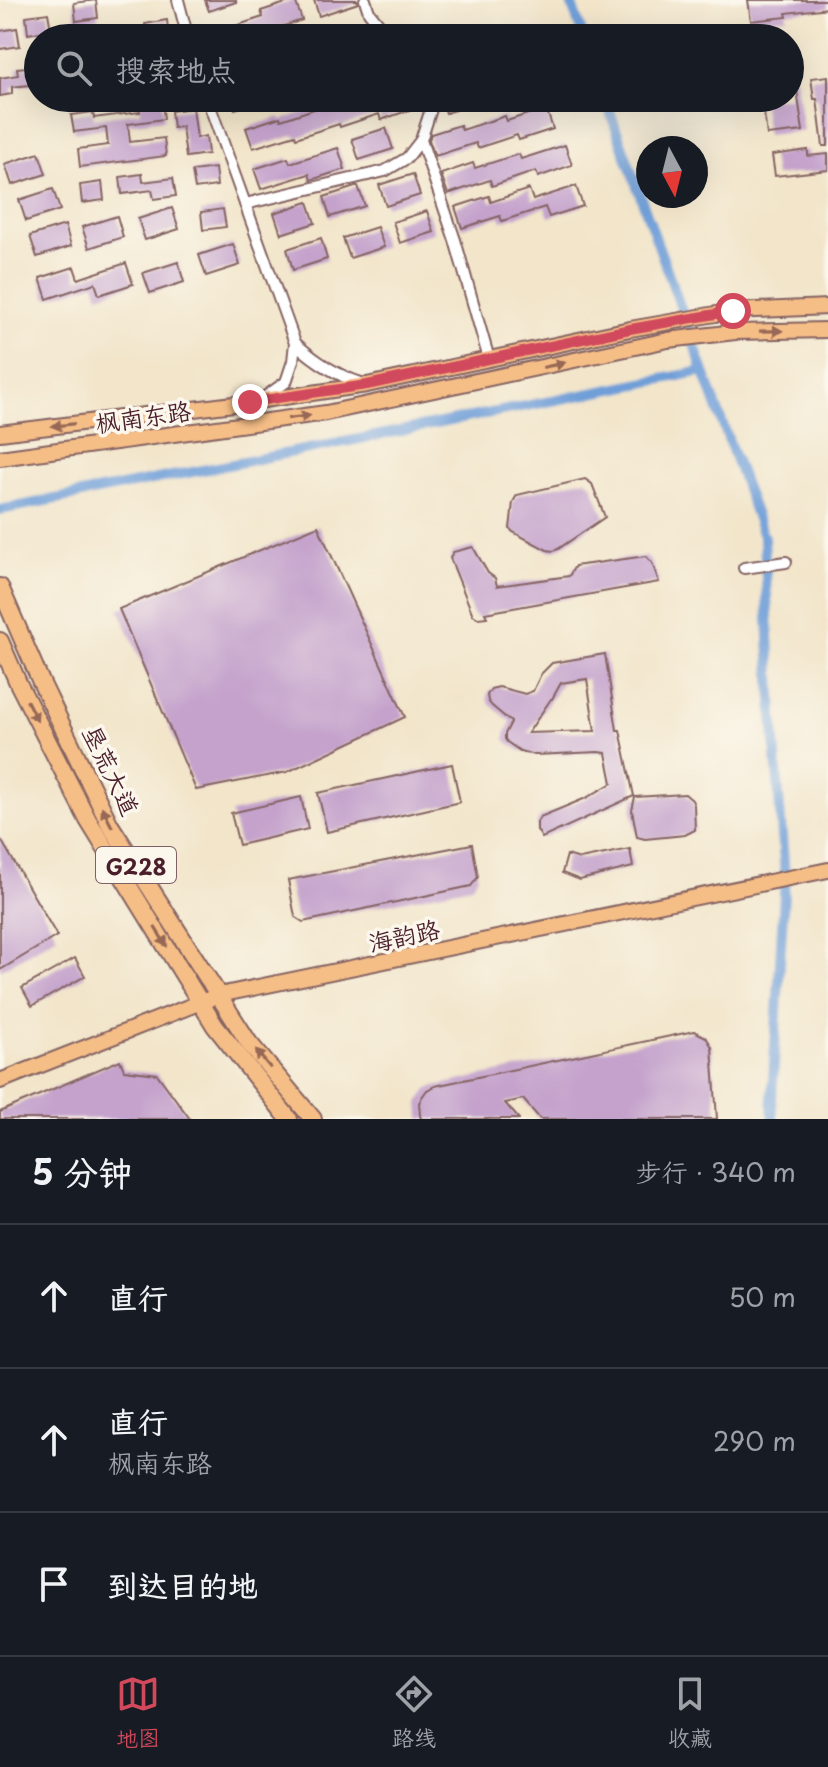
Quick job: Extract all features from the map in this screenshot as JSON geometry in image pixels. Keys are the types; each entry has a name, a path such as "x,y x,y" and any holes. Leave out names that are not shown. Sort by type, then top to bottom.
{"highway":[{"name":"垦荒大道","path":"0,587 41,682 110,825 249,1043 313,1119"},
{"name":"垦荒大道","path":"0,641 88,820 215,1026 289,1119"}],"main road":[{"name":"枫南东路","path":"0,433 367,385 733,311 828,307"},
{"name":"枫南东路","path":"0,458 326,413 668,340 735,332 828,330"},
{"name":"海韵路","path":"0,1081 219,995 828,870"}],"street":[{"path":"178,0 184,24"},
{"path":"365,0 369,12 379,24"},
{"path":"212,112 295,343 286,382 258,401"},
{"path":"245,204 385,171 407,158 421,140 430,112"},
{"path":"421,140 455,240 489,359"},
{"path":"295,343 335,374 367,385"},
{"path":"744,568 786,562"}],"building":[{"path":"96,0 98,18 76,21 74,3"},
{"path":"205,0 236,0 236,2 209,11"},
{"path":"295,0 302,20 290,24 241,24 263,17 261,11"},
{"path":"314,0 357,0 358,3 319,16"},
{"path":"748,0 828,0 828,8 751,21"},
{"path":"48,13 50,24 27,24 26,16"},
{"path":"167,20 167,24 145,24"},
{"path":"17,28 20,46 0,49 0,31"},
{"path":"24,67 24,86 12,87 12,94 0,96 0,78 18,75 17,68"},
{"path":"828,76 828,146 823,146 811,78"},
{"path":"93,112 94,118 163,112 164,119 128,124 130,142 164,138 166,156 80,167 78,149 108,145 106,128 74,132 71,115"},
{"path":"171,112 194,112 197,138 206,136 208,154 186,157 182,127 173,128"},
{"path":"305,112 404,112 381,120 379,114 253,148 246,128 280,117 281,120"},
{"path":"534,112 547,112 553,129 519,140 517,135 478,148 476,143 435,156 429,140 431,134 460,125 462,130 505,116 507,121"},
{"path":"764,112 800,112 803,131 767,135"},
{"path":"386,128 393,149 359,160 352,139"},
{"path":"565,145 572,165 538,177 536,171 492,186 490,180 448,194 441,174 473,163 475,168 519,154 521,159"},
{"path":"338,148 345,169 311,180 309,174 261,189 254,169 288,158 290,163"},
{"path":"808,150 808,156 828,154 828,170 775,176 772,155"},
{"path":"39,153 46,174 12,185 5,164"},
{"path":"215,168 217,186 195,189 192,171"},
{"path":"142,174 143,182 173,178 176,196 154,199 152,190 122,194 120,177"},
{"path":"413,174 420,195 386,206 379,185"},
{"path":"102,182 104,200 82,203 80,185"},
{"path":"358,186 365,206 330,217 324,197"},
{"path":"576,186 583,206 549,217 545,207 502,221 500,216 462,228 455,207 489,196 491,202 529,189 533,200"},
{"path":"53,189 60,210 26,221 19,200"},
{"path":"308,202 315,223 281,234 274,213"},
{"path":"172,208 179,229 145,240 138,219"},
{"path":"223,209 226,227 203,230 201,212"},
{"path":"427,211 434,232 400,243 393,222"},
{"path":"117,216 123,237 89,248 82,227"},
{"path":"65,225 71,246 37,257 30,236"},
{"path":"377,227 384,247 350,258 343,238"},
{"path":"321,238 327,259 293,270 287,249"},
{"path":"233,244 240,265 206,276 199,255"},
{"path":"178,262 184,282 150,293 143,273"},
{"path":"126,263 133,284 99,295 95,283 47,299 40,278 74,267 78,279"},
{"path":"585,479 592,484 605,517 558,549 547,550 510,529 513,502 517,495"},
{"path":"318,526 405,717 287,772 196,790 119,609"},
{"path":"473,547 488,573 495,578 497,586 569,576 575,566 646,556 659,582 485,613 487,617 478,618 473,615 450,558 453,552"},
{"path":"605,654 617,730 620,730 634,796 542,838 537,830 540,817 586,798 612,783 606,753 535,755 520,751 505,739 511,722 492,706 487,695 491,689 499,687 525,694 533,691 541,674 552,663","holes":["587,679 595,731 528,733 561,683"]},
{"path":"452,764 460,802 327,832 318,793"},
{"path":"685,794 694,805 695,830 685,835 637,837 632,810 635,797"},
{"path":"301,797 308,829 239,845 231,813"},
{"path":"0,838 57,936 0,970"},
{"path":"472,844 478,877 471,886 303,922 295,917 288,880"},
{"path":"630,849 633,867 580,880 562,873 567,855 580,859"},
{"path":"75,958 85,976 32,1006 22,988"},
{"path":"694,1031 706,1037 712,1047 717,1119 540,1119 523,1099 505,1103 519,1119 421,1119 419,1103 427,1090 435,1086"},
{"path":"120,1060 124,1070 157,1074 190,1119 0,1119 0,1112"}],"waterway":[{"path":"570,0 579,24"},
{"path":"610,112 764,538 785,876 773,1119"},
{"path":"0,510 703,371"}],"route":[{"path":"250,402 367,385 630,329 733,311"}]}
